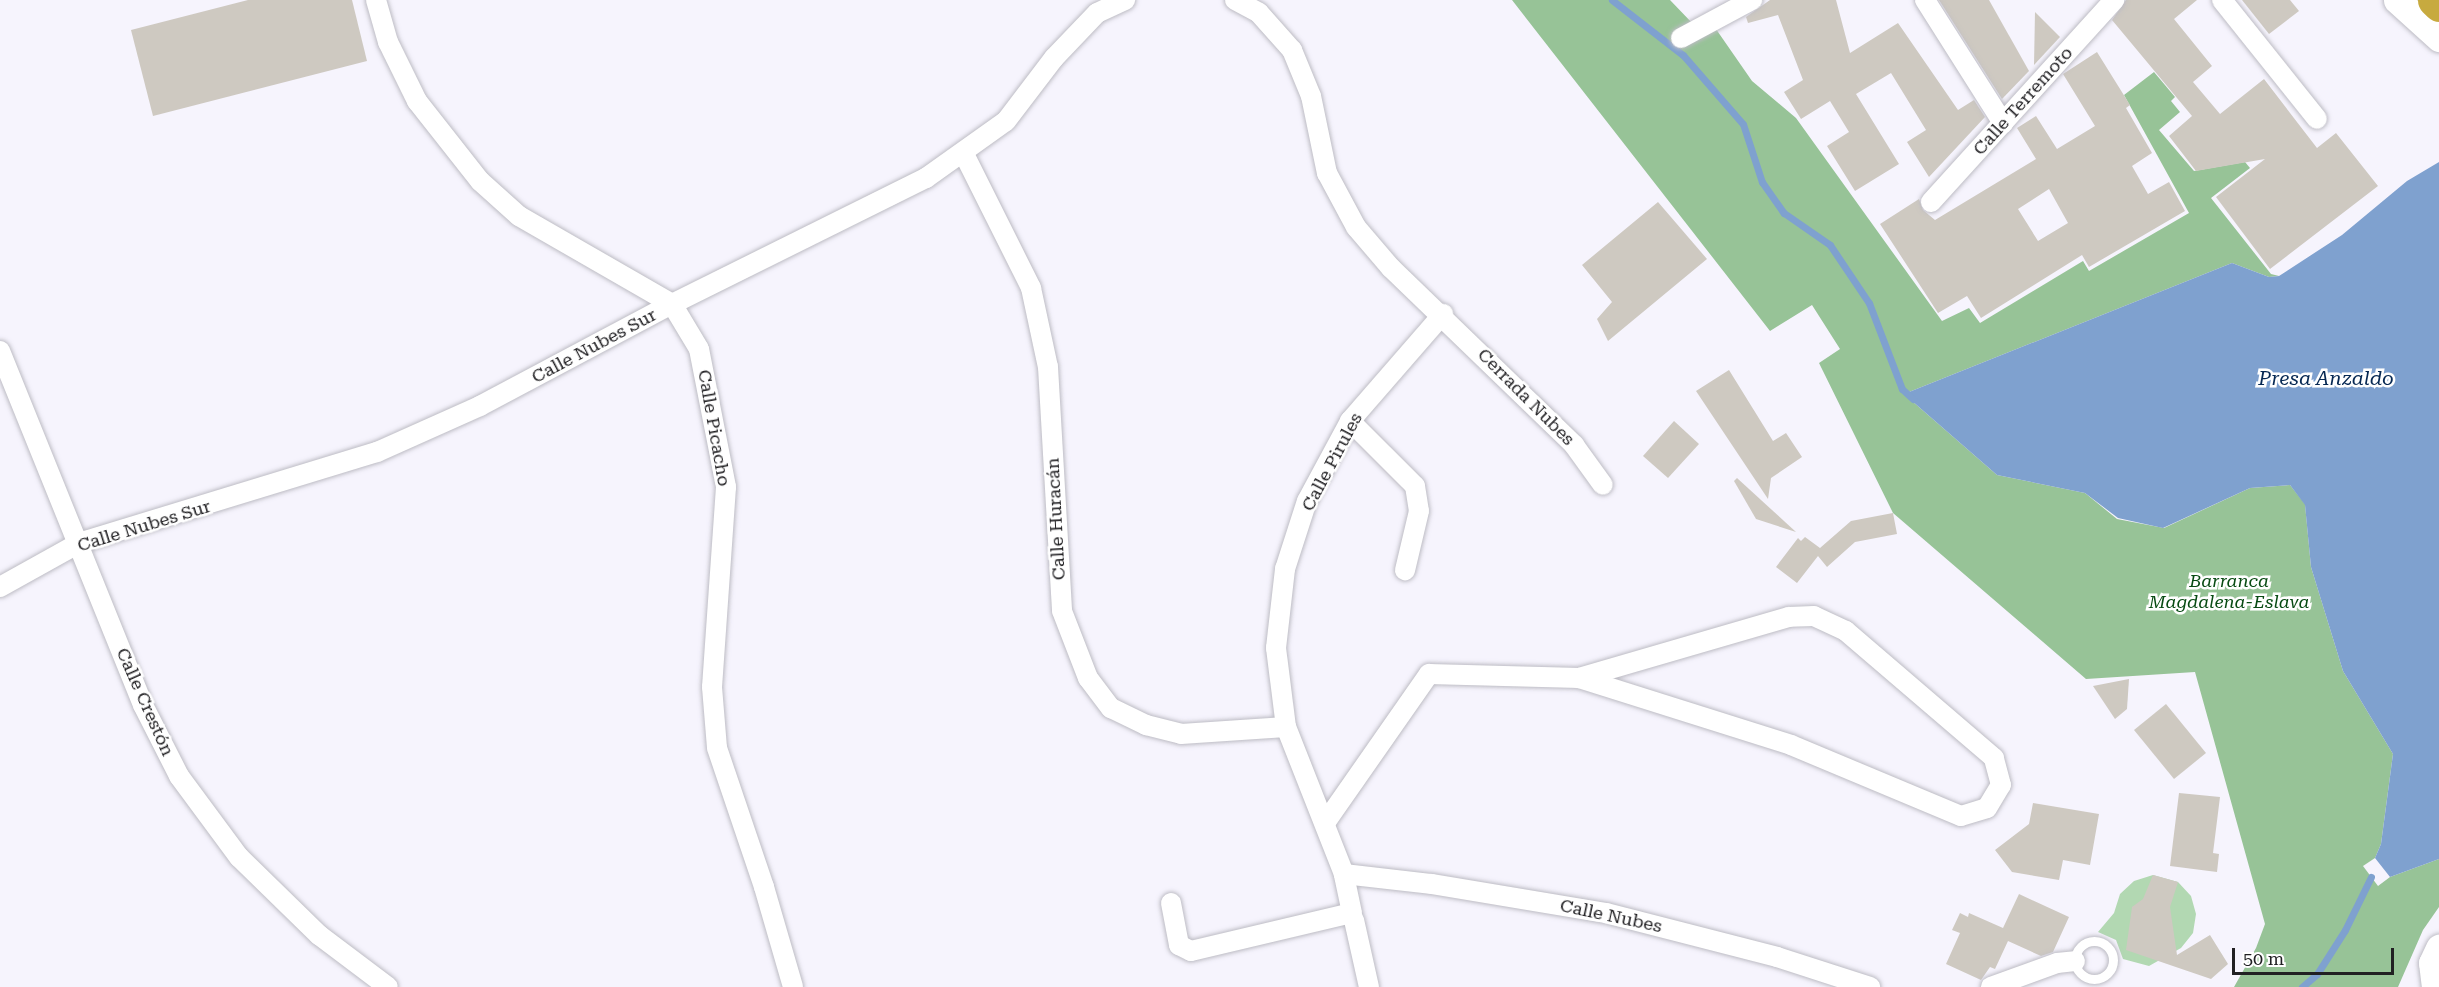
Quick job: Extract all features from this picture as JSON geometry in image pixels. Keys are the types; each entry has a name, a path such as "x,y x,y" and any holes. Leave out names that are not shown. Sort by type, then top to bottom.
{"highway":[{"path":"2434,0 2439,5"}],"main road":[{"path":"2397,0 2439,38"},
{"path":"2434,987 2432,963 2439,948"}],"street":[{"name":"Calle Picacho","path":"376,0 388,42 417,102 480,181 519,216 672,304 699,349 726,487 712,687 717,748 764,887 793,987"},
{"name":"Calle Nubes Sur","path":"0,587 79,543 377,452 480,406 672,304 811,238 964,154 1006,121 1054,58 1097,13 1125,0"},
{"path":"1235,0 1259,14 1292,50 1311,96 1327,173 1356,227 1391,268 1443,314"},
{"path":"1681,38 1752,0"},
{"path":"1925,0 2003,123"},
{"name":"Calle Terremoto","path":"1931,202 2115,0"},
{"path":"2222,0 2317,119"},
{"name":"Calle Huracán","path":"964,154 1031,288 1048,367 1062,611 1088,678 1111,708 1146,725 1181,734 1215,735 1286,727"},
{"name":"Calle Pirules","path":"1369,987 1344,874 1286,727 1276,648 1285,569 1307,501 1350,421 1443,314"},
{"name":"Cerrada Nubes","path":"1443,314 1574,445 1604,485"},
{"name":"Calle Crestón","path":"0,351 143,705 179,776 239,857 319,935 388,987"},
{"path":"1350,421 1415,486 1419,511 1405,570"},
{"path":"1325,823 1429,674 1579,678 1791,745 1961,816 1987,808 2001,785 1994,758 1846,631 1814,616 1789,618 1579,678"},
{"name":"Calle Nubes","path":"1344,874 1443,885 1606,913 1777,957 1870,987"},
{"path":"1171,903 1179,945 1191,951 1353,917"},
{"path":"1991,987 2057,963 2075,961"}],"lane":[{"path":"2095,941 2109,947 2114,961 2107,975 2095,979 2079,972 2075,961 2081,947 2095,941"}],"green space":[{"name":"Barranca Magdalena-Eslava","path":"1512,0 1670,0 1694,25 1709,19 1752,81 1796,118 1942,321 1969,308 1980,323 2083,261 2089,271 2189,213 2124,95 2154,72 2175,97 2171,101 2180,112 2159,130 2194,171 2245,162 2250,168 2211,198 2271,274 2279,276 2269,277 2232,263 1904,394 1997,475 2085,493 2117,519 2164,528 2250,488 2290,485 2305,504 2311,567 2343,671 2393,754 2381,844 2375,858 2363,866 2378,886 2390,877 2439,859 2439,907 2423,930 2398,987 2234,987 2256,948 2265,924 2195,672 2086,679 1893,513 1819,363 1840,349 1812,305 1770,331"},
{"path":"2153,875 2178,882 2191,896 2196,914 2193,933 2181,948 2149,966 2123,959 2116,940 2098,932 2114,913 2120,894 2134,881"}],"water":[{"name":"Presa Anzaldo","path":"2439,162 2439,859 2390,877 2375,858 2381,844 2393,754 2343,671 2311,567 2305,505 2290,485 2250,488 2163,528 2118,518 2085,493 1997,475 1904,394 2232,263 2269,277 2279,276 2342,235 2407,181"}],"building":[{"path":"248,0 352,0 367,61 153,116 131,30"},
{"path":"1770,0 1836,0 1850,53 1898,23 1958,110 1974,100 1985,117 1929,177 1907,142 1926,130 1891,73 1856,94 1899,164 1855,191 1827,146 1849,132 1830,101 1801,119 1784,92 1803,80 1778,15 1748,23 1746,17"},
{"path":"1939,0 1989,0 2029,71 2002,99"},
{"path":"2126,0 2197,0 2174,19 2212,66 2193,82 2220,114 2264,79 2317,148 2336,133 2378,186 2270,269 2216,197 2265,159 2196,171 2169,136 2192,116 2112,20"},
{"path":"2242,0 2290,0 2299,11 2269,34"},
{"path":"2035,12 2060,37 2034,65"},
{"path":"2097,52 2130,105 2126,108 2152,153 2132,166 2148,194 2169,182 2185,211 2089,267 2082,255 1981,318 1967,296 1938,313 1880,224 1919,199 1923,210 1935,220 2036,159 2017,128 2036,116 2057,149 2095,126 2063,74","holes":["2049,189 2068,223 2038,241 2018,209"]},
{"path":"1658,202 1707,259 1608,341 1597,319 1612,302 1582,265"},
{"path":"1729,370 1773,441 1786,433 1802,457 1771,478 1768,499 1696,391"},
{"path":"1674,421 1699,444 1668,478 1643,456"},
{"path":"1737,478 1796,532 1756,519 1734,481"},
{"path":"1893,513 1897,534 1855,542 1827,567 1818,556 1797,583 1776,567 1798,538 1801,541 1805,537 1820,548 1851,521"},
{"path":"2129,679 2127,709 2115,719 2093,686"},
{"path":"2166,704 2206,753 2174,779 2134,730"},
{"path":"2179,793 2220,797 2213,853 2219,854 2217,872 2170,866"},
{"path":"2033,803 2099,814 2090,865 2063,860 2059,880 2012,872 1995,850 2029,824"},
{"path":"2153,875 2178,882 2170,907 2177,955 2210,935 2228,964 2211,979 2126,950 2132,907 2143,899"},
{"path":"2019,894 2069,917 2053,952 2041,956 2008,941 1995,969 1990,967 1981,980 1946,964 1960,933 1952,930 1960,913 1968,917 1969,913 2003,928"}],"waterway":[{"path":"1612,0 1683,55 1743,124 1762,182 1784,213 1830,245 1869,303 1902,389 1913,399"},
{"path":"2302,987 2317,974 2345,930 2371,877"}]}
